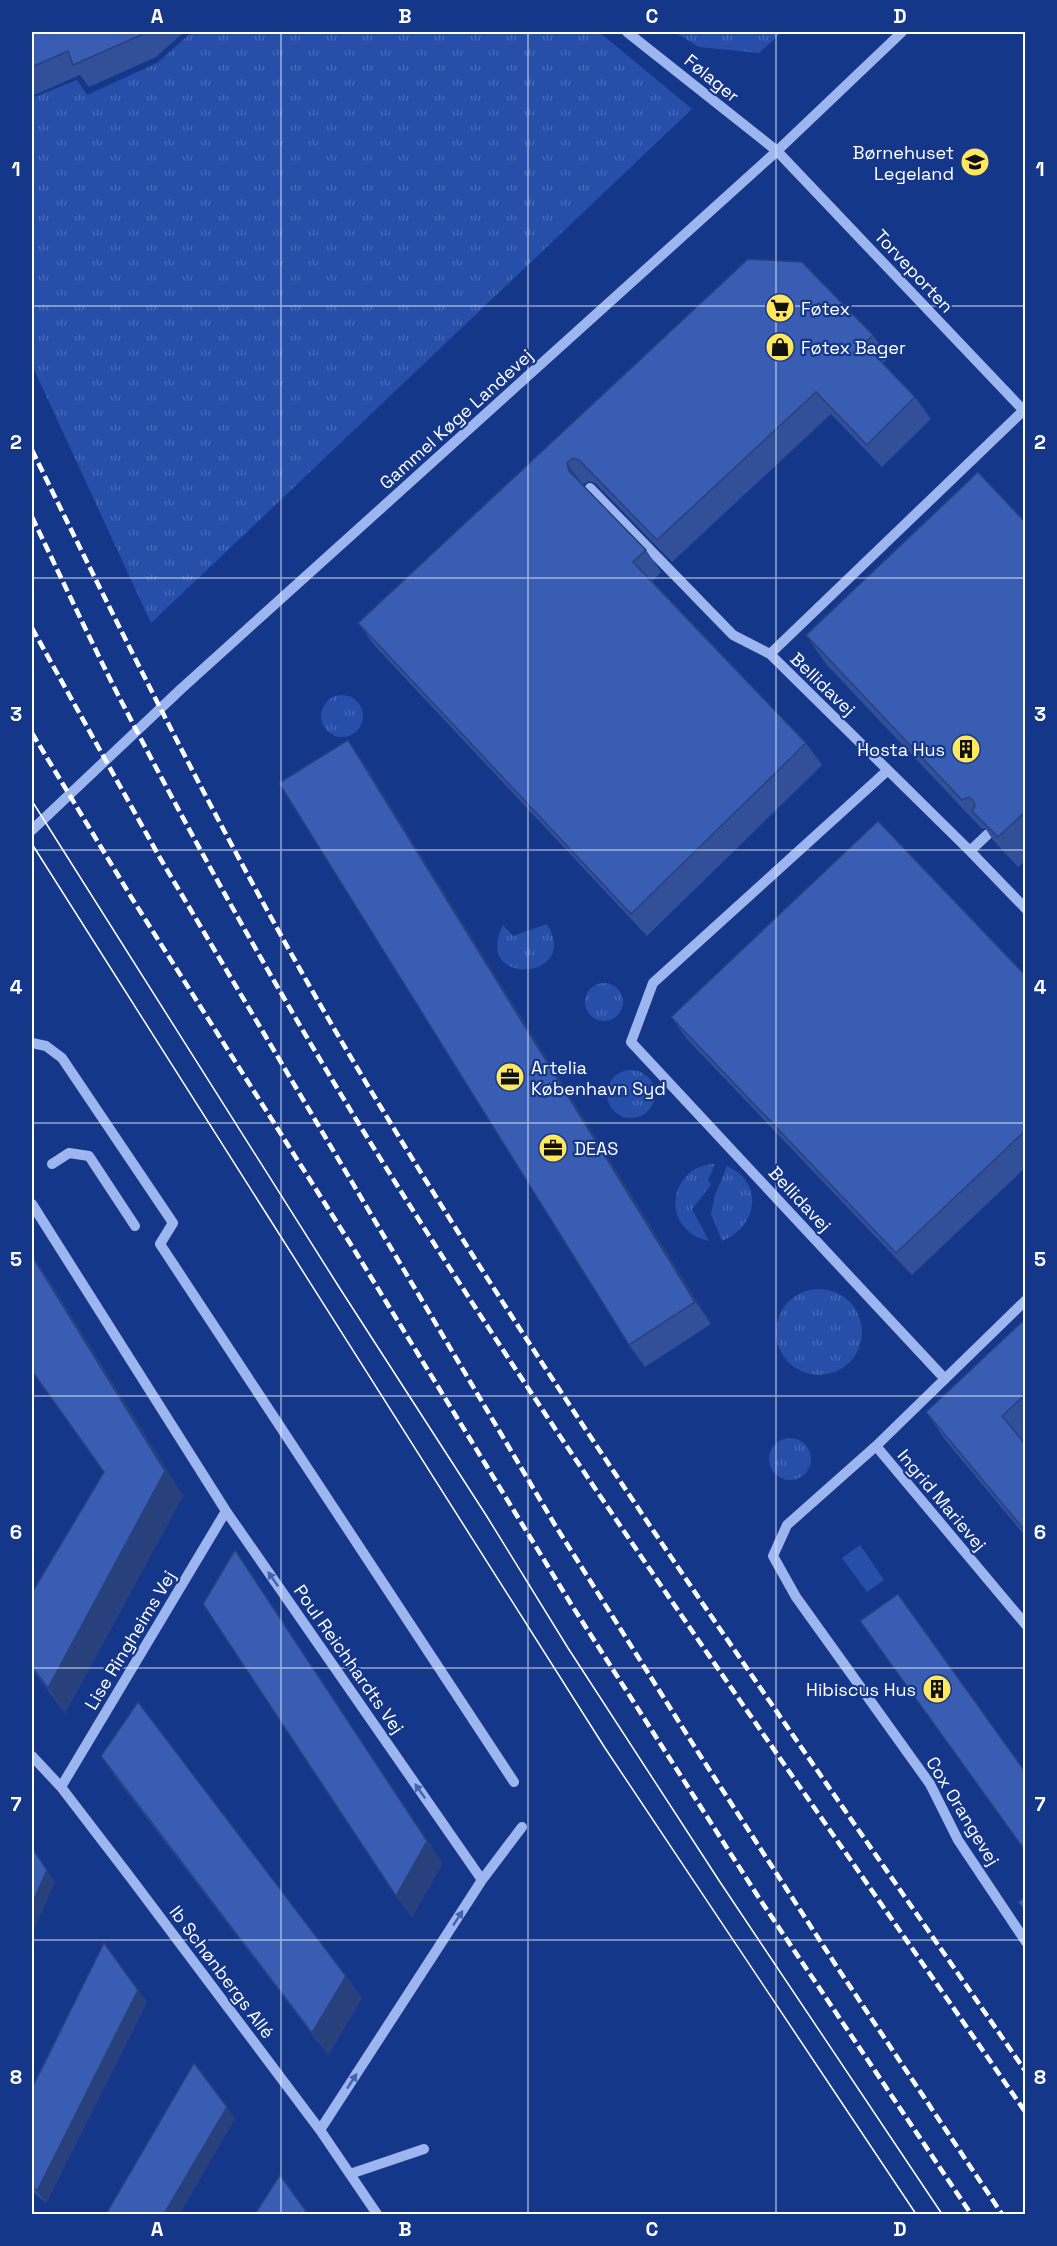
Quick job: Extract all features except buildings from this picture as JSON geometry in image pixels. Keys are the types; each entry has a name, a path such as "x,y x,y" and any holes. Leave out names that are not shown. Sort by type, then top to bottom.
{"street":[{"name":"Følager","path":"627,32 777,151"},
{"name":"Gammel Køge Landevej","path":"32,830 181,689 777,151 902,32"},
{"name":"Torveporten","path":"777,151 1024,412"},
{"name":"Bellidavej","path":"1024,412 770,654 1026,909"},
{"path":"590,488 733,635 770,654"},
{"name":"Bellidavej","path":"888,770 652,983 631,1042 945,1379"},
{"path":"970,851 988,834"},
{"path":"32,1043 46,1046 62,1058 173,1223 160,1244 514,1782"},
{"path":"52,1164 69,1153 89,1156 135,1226"},
{"name":"Poul Reichhardts Vej","path":"32,1204 226,1511 482,1881"},
{"name":"Ingrid Marievej","path":"1026,1300 876,1446 1026,1625"},
{"name":"Cox Orangevej","path":"876,1446 787,1525 774,1556 796,1597 930,1784 958,1840 1026,1942"},
{"name":"Lise Ringheims Vej","path":"61,1787 226,1511"},
{"name":"Ib Schønbergs Allé","path":"32,1757 61,1787 320,2130 377,2214"},
{"path":"320,2130 482,1881 522,1827"},
{"path":"350,2174 424,2149"}],"green space":[{"path":"192,32 599,32 692,109 151,623 32,365 32,98 77,80 87,95 157,63"},
{"path":"674,32 782,32 759,53 699,47"},
{"path":"342,695 350,696 357,701 362,708 362,724 357,731 350,736 342,737 334,736 327,731 322,724 321,716 322,708 327,701 334,696"},
{"path":"547,924 554,943 550,957 540,966 526,970 512,967 501,959 497,945 503,925 513,936"},
{"path":"604,983 611,984 617,989 622,995 622,1009 617,1015 611,1020 604,1021 597,1020 591,1015 586,1009 585,1002 586,995 591,989 597,984"},
{"path":"631,1070 648,1077 655,1094 648,1111 631,1118 614,1111 607,1094 614,1077"},
{"path":"715,1164 708,1180 711,1185 692,1209 709,1241 692,1234 681,1223 676,1208 676,1199 677,1191 686,1177 696,1168"},
{"path":"727,1166 741,1175 749,1186 752,1205 745,1223 739,1230 722,1241 711,1214 715,1195"},
{"path":"811,1289 827,1289 850,1301 859,1315 862,1332 859,1349 850,1363 827,1375 811,1375 795,1368 783,1356 776,1340 776,1324 783,1308 795,1296"},
{"path":"790,1438 798,1439 805,1444 810,1451 810,1467 805,1474 798,1479 790,1480 782,1479 775,1474 770,1467 769,1459 770,1451 775,1444 782,1439"},
{"path":"860,1545 884,1580 867,1592 842,1558"}],"tram line":[{"path":"32,801 486,1515 568,1648 720,1882 942,2214"},
{"path":"32,844 605,1748 916,2214"}],"railway":[{"path":"32,450 156,700 243,866 334,1029 382,1109 458,1232 616,1475 1026,2072"},
{"path":"32,517 114,687 200,850 354,1116 434,1243 599,1494 1026,2113"},
{"path":"32,628 160,858 555,1525 837,1967 1002,2214"},
{"path":"32,733 133,900 355,1251 571,1604 759,1898 971,2214"}],"place":[{"name":"Børnehuset Legeland","path":"975,162"},
{"name":"Føtex","path":"780,308"},
{"name":"Føtex Bager","path":"780,347"},
{"name":"Hosta Hus","path":"966,749"},
{"name":"Artelia København Syd","path":"510,1077"},
{"name":"DEAS","path":"553,1148"},
{"name":"Hibiscus Hus","path":"937,1689"}]}
